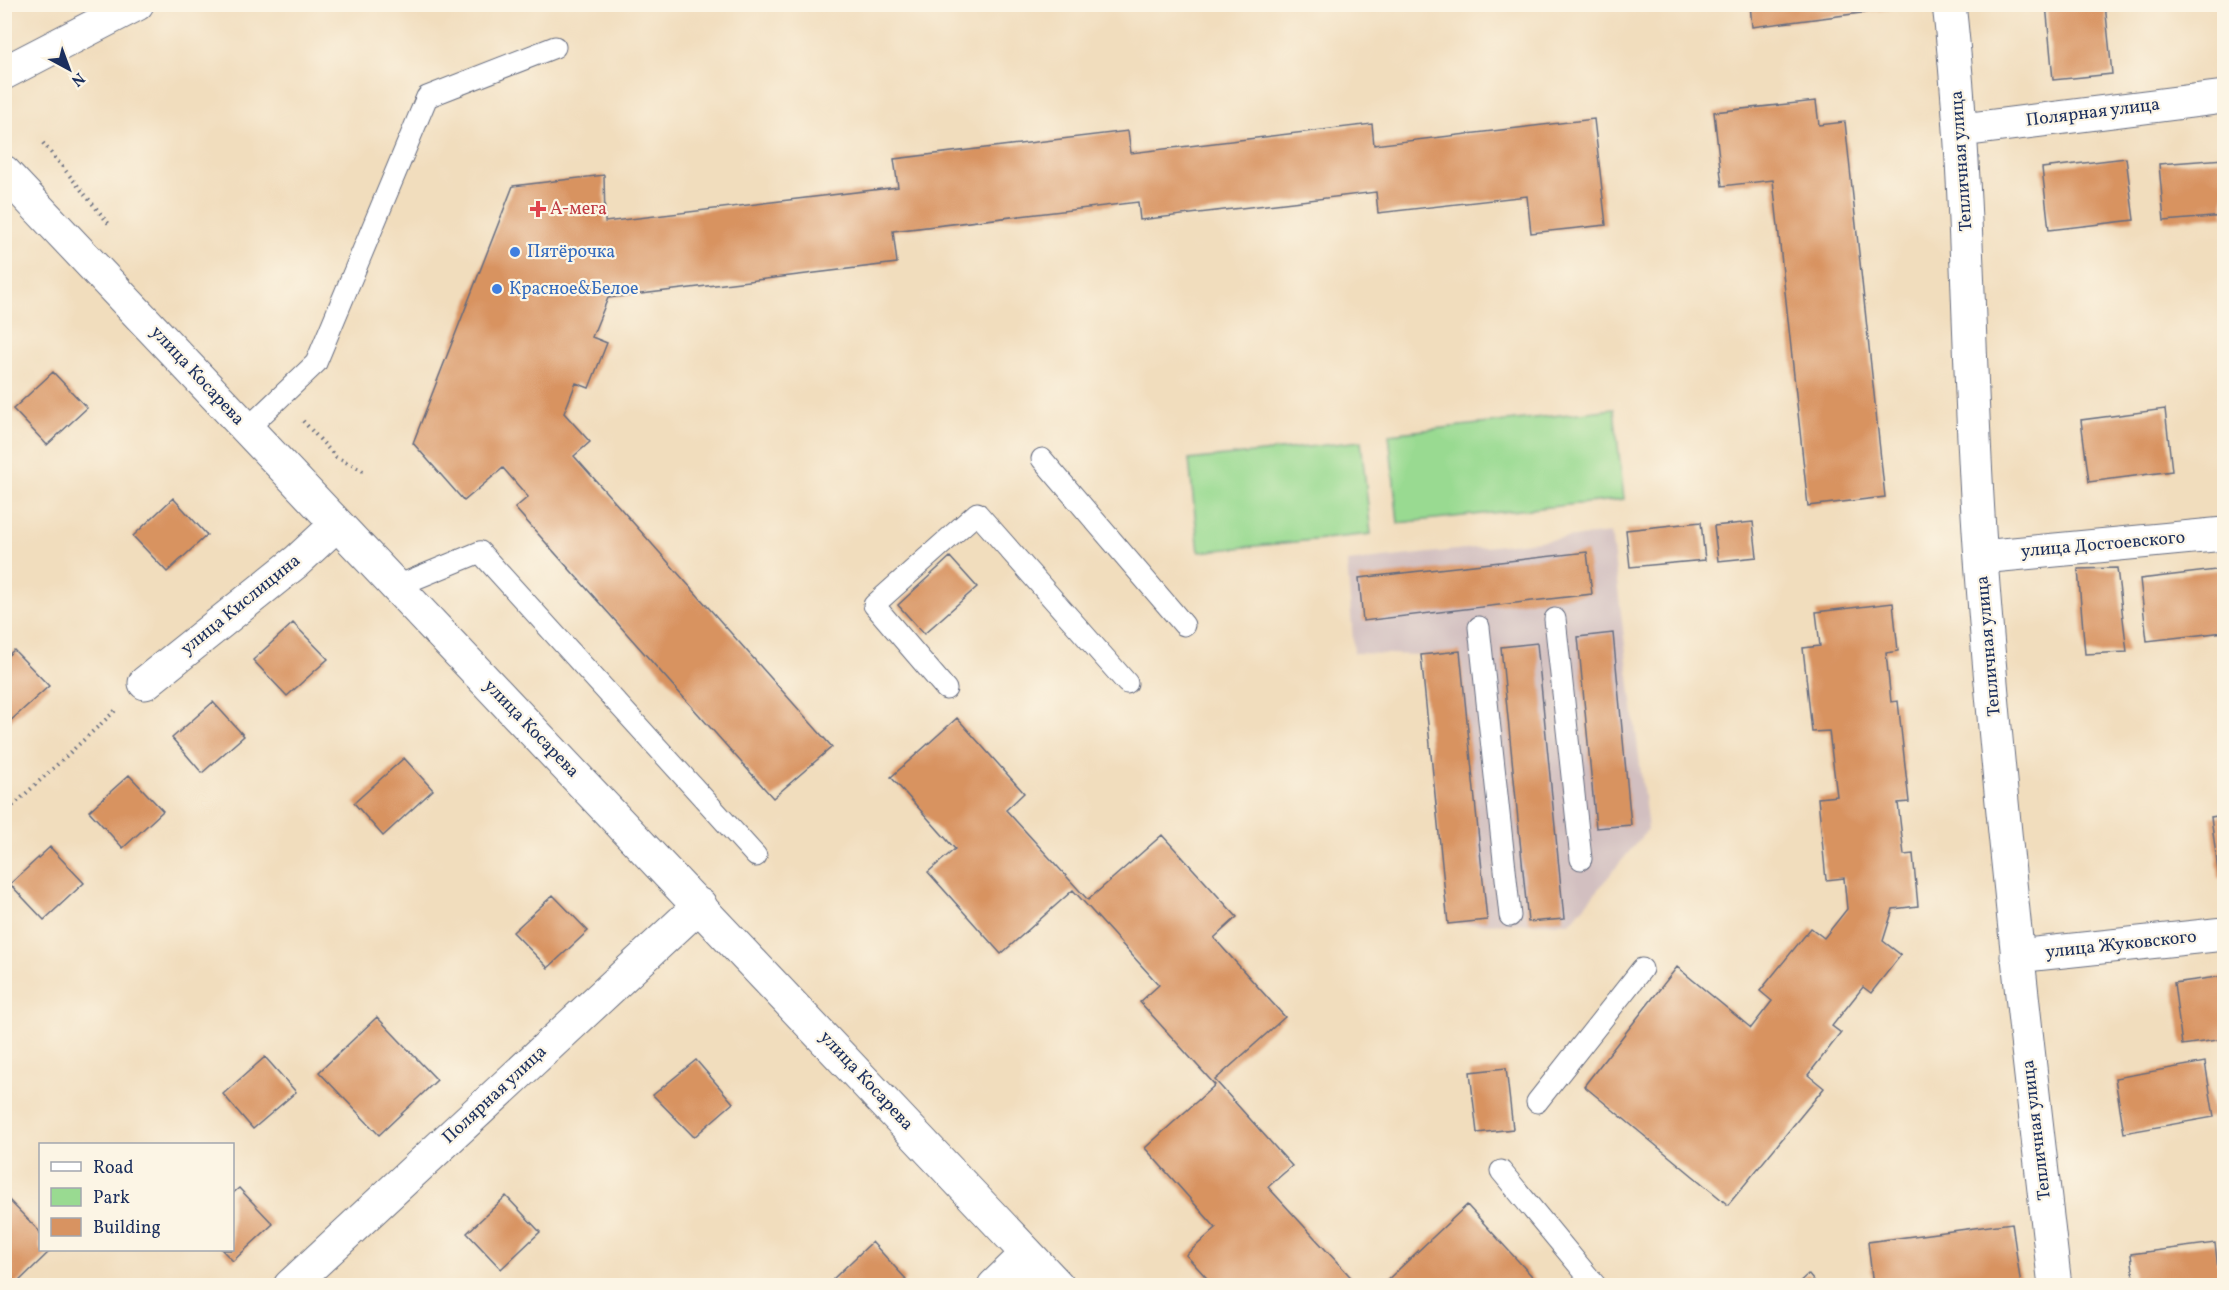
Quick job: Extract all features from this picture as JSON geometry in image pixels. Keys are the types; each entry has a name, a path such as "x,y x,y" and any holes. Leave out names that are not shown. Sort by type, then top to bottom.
{"street":[{"path":"4,73 137,4"},
{"name":"Тепличная улица","path":"1949,4 1962,130 1981,557 2017,956 2055,1286"},
{"name":"Полярная улица","path":"1962,130 2224,97"},
{"name":"улица Косарева","path":"4,172 336,525 700,905 1058,1286"},
{"name":"улица Кислицина","path":"145,684 296,562 336,525"},
{"name":"улица Достоевского","path":"1981,557 2224,534"},
{"name":"Полярная улица","path":"290,1286 700,905"},
{"name":"улица Жуковского","path":"2017,956 2224,934"},
{"path":"994,1286 1027,1254"}],"lane":[{"path":"247,429 316,363 427,97 555,47"},
{"path":"1042,459 1184,625"},
{"path":"946,689 874,605 977,513 1126,683"},
{"path":"395,587 480,552 756,856"},
{"path":"1556,619 1581,859"},
{"path":"1479,627 1510,916"},
{"path":"1537,1102 1642,969"},
{"path":"1501,1171 1596,1286"}],"path":[{"path":"43,143 111,226"},
{"path":"274,403 302,420 336,457 365,472"},
{"path":"4,814 145,684"}],"shaded area":[{"path":"1611,533 1648,829 1570,923 1448,924 1421,655 1354,653 1347,562"}],"green space":[{"path":"1614,409 1624,499 1398,523 1389,434"},
{"path":"1361,441 1371,534 1199,552 1189,460"}],"building":[{"path":"1750,4 1891,4 1892,9 1752,27"},
{"path":"2046,4 2105,4 2112,74 2053,80"},
{"path":"1816,101 1819,125 1845,122 1885,497 1808,506 1773,180 1722,186 1714,112"},
{"path":"1594,119 1606,225 1531,233 1527,196 1378,213 1376,192 1140,220 1138,202 893,231 897,263 608,298 592,337 607,343 589,388 576,383 564,413 590,442 574,456 832,747 773,798 515,508 528,497 503,468 464,501 413,443 513,186 604,175 605,222 898,187 894,159 1128,131 1131,153 1372,124 1374,145"},
{"path":"2126,158 2134,220 2049,230 2042,168"},
{"path":"2224,159 2224,216 2164,221 2159,164"},
{"path":"53,372 87,408 47,445 13,409"},
{"path":"2165,409 2172,471 2089,482 2081,420"},
{"path":"173,498 207,535 167,572 133,536"},
{"path":"1701,522 1705,560 1630,567 1626,530"},
{"path":"1753,522 1757,557 1718,561 1714,526"},
{"path":"1587,552 1592,594 1363,621 1359,578"},
{"path":"950,557 977,587 924,634 898,605"},
{"path":"2117,568 2127,652 2085,654 2078,569"},
{"path":"2224,569 2224,632 2147,641 2140,579"},
{"path":"1893,603 1898,651 1886,653 1891,702 1898,701 1909,802 1898,803 1904,855 1913,854 1918,906 1893,909 1883,941 1901,955 1871,993 1863,987 1832,1026 1841,1033 1808,1075 1824,1088 1728,1205 1584,1086 1677,967 1751,1028 1772,1001 1760,991 1811,928 1824,938 1847,909 1844,878 1826,880 1818,798 1837,796 1829,731 1812,732 1803,648 1820,646 1816,612"},
{"path":"293,623 328,659 287,696 253,660"},
{"path":"1613,633 1631,825 1596,828 1578,637"},
{"path":"1537,643 1564,919 1528,922 1501,647"},
{"path":"14,650 49,686 8,723 4,719 4,659"},
{"path":"1460,651 1487,920 1448,924 1421,655"},
{"path":"213,702 244,736 202,773 172,738"},
{"path":"957,718 1024,793 1006,810 1088,900 1162,835 1237,917 1214,938 1285,1017 1215,1080 1292,1166 1268,1187 1359,1286 1214,1286 1186,1255 1216,1228 1145,1148 1215,1085 1140,1002 1159,985 1073,890 1001,954 928,872 955,849 891,777"},
{"path":"404,758 433,790 383,836 354,803"},
{"path":"129,775 163,811 123,848 89,811"},
{"path":"2224,815 2224,878 2219,878 2211,817"},
{"path":"50,847 84,883 44,920 10,884"},
{"path":"553,895 588,931 548,968 513,932"},
{"path":"2224,976 2224,1039 2182,1045 2174,983"},
{"path":"377,1017 437,1080 379,1135 319,1072"},
{"path":"265,1057 296,1092 253,1129 223,1094"},
{"path":"696,1060 733,1103 694,1137 653,1095"},
{"path":"2205,1062 2214,1117 2124,1133 2115,1078"},
{"path":"1506,1068 1513,1129 1477,1133 1470,1072"},
{"path":"239,1188 273,1224 233,1261 223,1251 234,1251 234,1192"},
{"path":"4,1195 39,1231 39,1251 50,1251 14,1286 4,1286"},
{"path":"506,1196 540,1232 501,1269 467,1233"},
{"path":"1467,1205 1541,1286 1381,1286"},
{"path":"2012,1223 2021,1286 1873,1286 1868,1242"},
{"path":"872,1242 906,1279 899,1286 839,1286 833,1279"},
{"path":"2215,1243 2220,1286 2135,1286 2131,1254"},
{"path":"1808,1274 1818,1286 1795,1286"}],"tram line":[{"path":"4,10 12,4"}],"place":[{"name":"А-мега","path":"538,209"},
{"name":"Пятёрочка","path":"515,252"},
{"name":"Красное&Белое","path":"497,289"}]}
